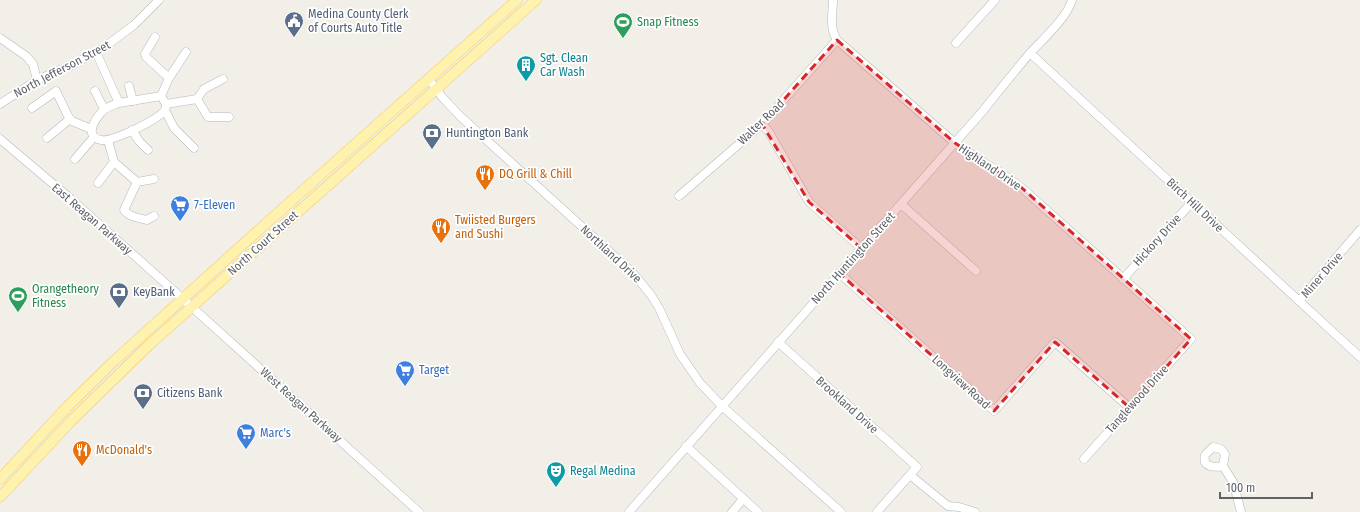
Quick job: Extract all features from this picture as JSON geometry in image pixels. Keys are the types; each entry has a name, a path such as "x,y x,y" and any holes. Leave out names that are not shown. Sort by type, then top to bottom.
{"main road":[{"name":"North Court Street","path":"0,479 84,390 114,361 517,0"},
{"name":"North Court Street","path":"0,497 71,421 113,379 536,0"}],"street":[{"name":"North Jefferson Street","path":"0,104 37,80 72,65 118,39 159,0"},
{"path":"833,0 832,28 833,34 837,40"},
{"path":"956,43 995,0"},
{"name":"North Huntington Street","path":"628,512 955,143 1062,17 1072,0"},
{"path":"155,37 145,54 146,57 169,78"},
{"path":"0,38 26,56 33,64 37,80"},
{"name":"Walter Road","path":"679,196 762,124 837,40"},
{"name":"Highland Drive","path":"837,40 955,143 969,154 1016,183 1191,339"},
{"path":"96,52 119,103"},
{"path":"186,52 169,78 161,96 174,128 194,148"},
{"name":"Birch Hill Drive","path":"1030,54 1360,357"},
{"name":"Northland Drive","path":"429,79 442,97 461,117 633,273 643,284 659,308 676,346 688,368 700,383 722,406 840,512"},
{"path":"32,108 56,91 72,121 93,133 100,140 108,140 132,130 166,107 197,100 204,88 223,80"},
{"path":"129,86 132,101"},
{"path":"95,91 104,110"},
{"path":"75,159 93,133 96,119 104,110 119,103 161,96"},
{"path":"197,100 208,118 229,117"},
{"path":"47,138 70,118"},
{"path":"762,124 769,132 809,202 861,248"},
{"path":"132,130 139,141 148,150"},
{"name":"East Reagan Parkway","path":"0,139 71,199 183,299"},
{"path":"108,140 114,162 137,182"},
{"path":"98,183 114,162"},
{"path":"137,182 154,179"},
{"path":"137,182 124,210 126,213 137,218 147,220 154,216"},
{"name":"Hickory Drive","path":"1123,279 1192,202"},
{"path":"901,204 976,271"},
{"name":"Miner Drive","path":"1299,301 1360,230"},
{"name":"Longview Road","path":"839,273 994,411 1055,342 1130,408"},
{"name":"West Reagan Parkway","path":"183,299 419,512"},
{"name":"Tanglewood Drive","path":"1084,459 1191,339"},
{"name":"Brookland Drive","path":"778,342 917,467 910,475"},
{"path":"686,446 758,512"},
{"path":"1223,466 1233,482 1241,512"},
{"path":"877,512 910,475 948,506 959,507 975,512"},
{"path":"732,512 743,499"}],"highlighted area":[{"path":"837,40 955,143 1022,188 1191,339 1130,408 1055,342 994,411 839,273 861,248 809,202 762,124"}],"place":[{"name":"Medina County Clerk of Courts Auto Title","path":"294,38"},
{"name":"Snap Fitness","path":"623,39"},
{"name":"Sgt. Clean Car Wash","path":"526,82"},
{"name":"Huntington Bank","path":"432,150"},
{"name":"DQ Grill & Chill","path":"485,191"},
{"name":"7-Eleven","path":"180,222"},
{"name":"Twiisted Burgers and Sushi","path":"441,244"},
{"name":"KeyBank","path":"119,309"},
{"name":"Orangetheory Fitness","path":"18,313"},
{"name":"Target","path":"405,387"},
{"name":"Citizens Bank","path":"143,410"},
{"name":"Marc's","path":"246,450"},
{"name":"McDonald's","path":"82,467"},
{"name":"Regal Medina","path":"556,488"}]}
